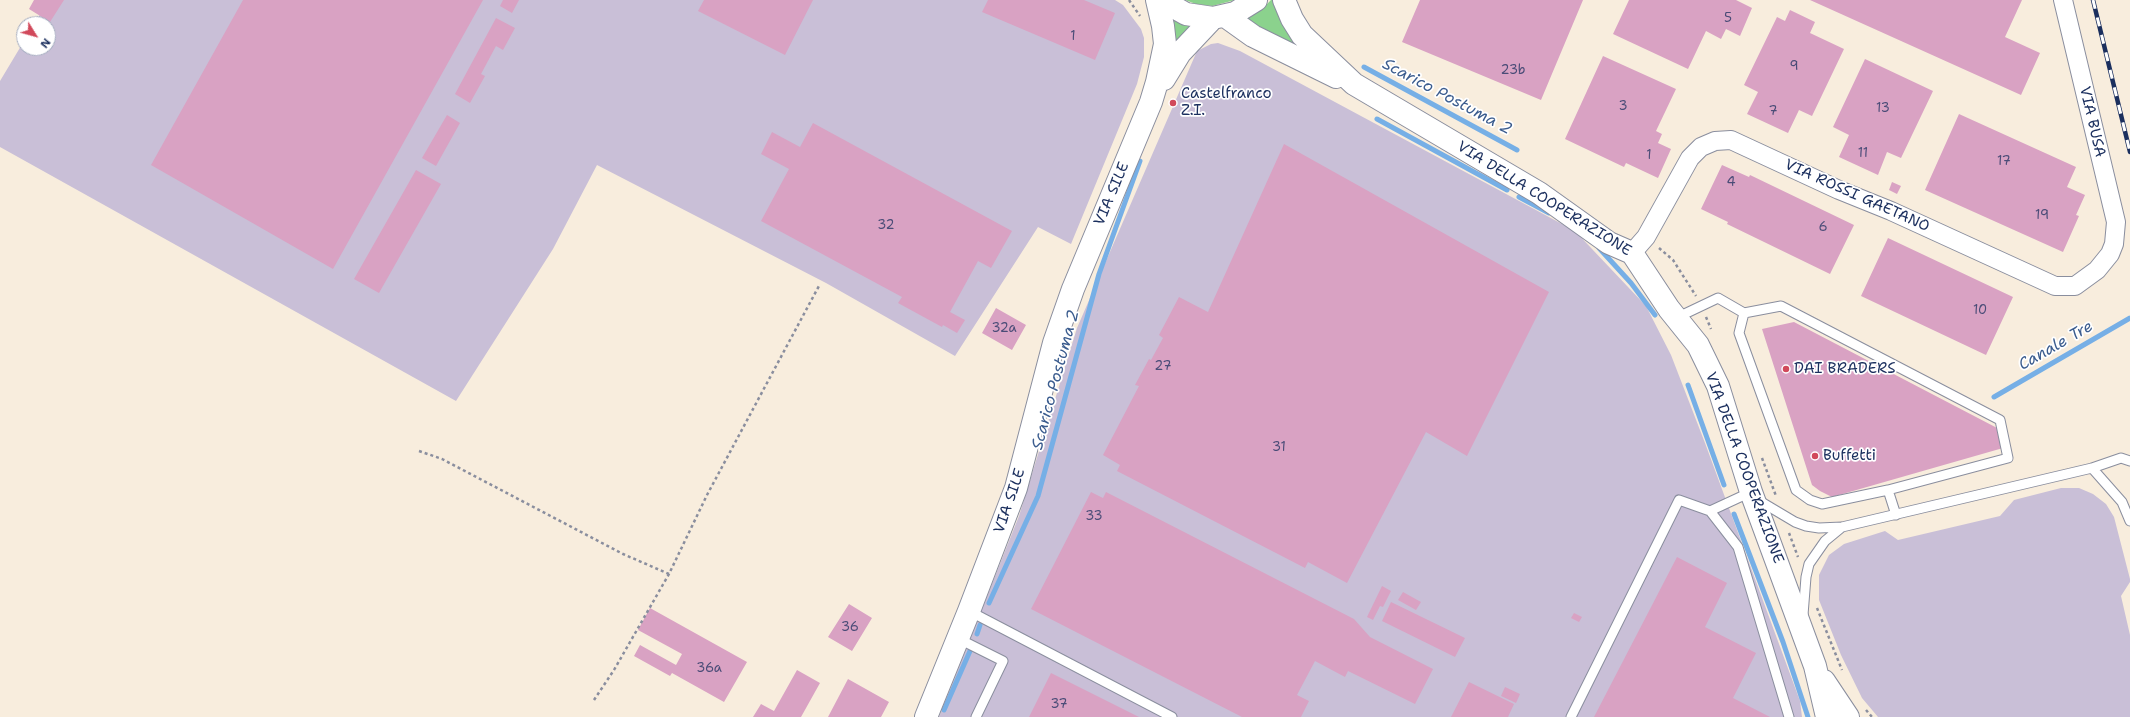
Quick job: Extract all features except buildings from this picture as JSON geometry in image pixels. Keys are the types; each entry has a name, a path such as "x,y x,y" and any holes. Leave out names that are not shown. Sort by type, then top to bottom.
{"street":[{"name":"VIA SILE","path":"1151,102 1164,53 1164,26 1157,0"},
{"path":"1161,0 1186,14 1219,17 1236,13 1256,0"},
{"name":"VIA DELLA COOPERAZIONE","path":"1284,0 1292,20 1302,35 1354,84"},
{"name":"VIA BUSA","path":"2063,0 2116,222 2114,244"},
{"name":"VIA SILE","path":"926,717 959,638 1016,488 1054,343 1072,288 1151,102 1180,53 1219,17"},
{"name":"VIA DELLA COOPERAZIONE","path":"1219,17 1265,43 1329,74 1354,84 1539,193 1609,243 1632,253 1676,318 1698,345 1718,386 1752,494 1815,666 1827,717"},
{"name":"VIA ROSSI GAETANO","path":"1632,253 1646,237 1690,158 1701,147 1715,141 1731,140 1839,190 1891,211 2055,286 2075,286 2089,277 2103,263 2114,244"},
{"name":"VIA DELLA COOPERAZIONE","path":"1815,666 1856,712"}],"lane":[{"path":"1676,318 1718,298 1744,314 1781,306 2000,420 2008,458 1888,490 1822,504 1810,500 1796,490 1739,334 1744,314"},
{"path":"1710,511 1752,494 1795,522 1806,526 1820,528 1842,527 2092,468 2121,458 2130,461"},
{"path":"2092,468 2122,502 2130,521"},
{"path":"1888,490 1896,515"},
{"path":"1571,717 1679,500 1710,511 1738,546 1790,717"},
{"path":"1803,631 1804,593 1809,564 1825,541 1842,527"},
{"path":"969,611 1172,717"},
{"path":"959,638 1003,661 976,717"}],"path":[{"path":"1662,251 1673,260 1696,295"},
{"path":"594,700 614,670 669,574 707,495 820,284"},
{"path":"419,452 442,458 622,554 669,574"},
{"path":"1787,528 1799,559"},
{"path":"1816,607 1842,672"},
{"path":"1856,712 1872,717"}],"shaded area":[{"path":"49,0 1115,0 1123,5 1141,29 1144,38 1144,57 1137,84 1071,244 1038,227 955,356 826,283 597,165 553,249 456,401 0,147 0,81 16,54 16,56 56,56 56,16 39,16"},
{"path":"1218,43 1240,51 1575,231 1646,306 1671,355 1705,443 1800,701 1802,717 939,717 1019,516 1077,328 1197,51 1211,44"},
{"path":"2061,488 2079,488 2093,494 2106,504 2114,517 2130,579 2130,582 2121,596 2130,635 2130,717 1878,717 1862,698 1841,655 1819,600 1819,575 1829,555 1844,544 1885,531 1898,540 2000,516 2014,500"}],"green space":[{"path":"1185,0 1235,0 1212,6 1196,4"},
{"path":"1271,0 1278,0 1304,57 1246,18 1261,10"},
{"path":"1165,14 1192,26 1166,68"}],"waterway":[{"name":"Scarico Postuma 2","path":"1364,67 1517,150"},
{"path":"1377,119 1507,190"},
{"name":"Scarico Postuma 2","path":"989,603 1038,496 1099,274 1140,161"},
{"path":"1519,197 1549,213"},
{"path":"1599,248 1631,283 1655,315"},
{"name":"Canale Tre","path":"1994,397 2130,318"},
{"path":"1688,385 1724,485"},
{"path":"1734,514 1783,642 1808,717"},
{"name":"Scarico Postuma 2","path":"977,634 980,625"},
{"name":"Scarico Postuma 2","path":"944,710 970,651"}],"railway":[{"path":"2093,0 2130,152"}],"place":[{"name":"Castelfranco Z.I.","path":"1173,103"},
{"name":"DAI BRADERS","path":"1786,369"},
{"name":"Buffetti","path":"1815,456"}]}
